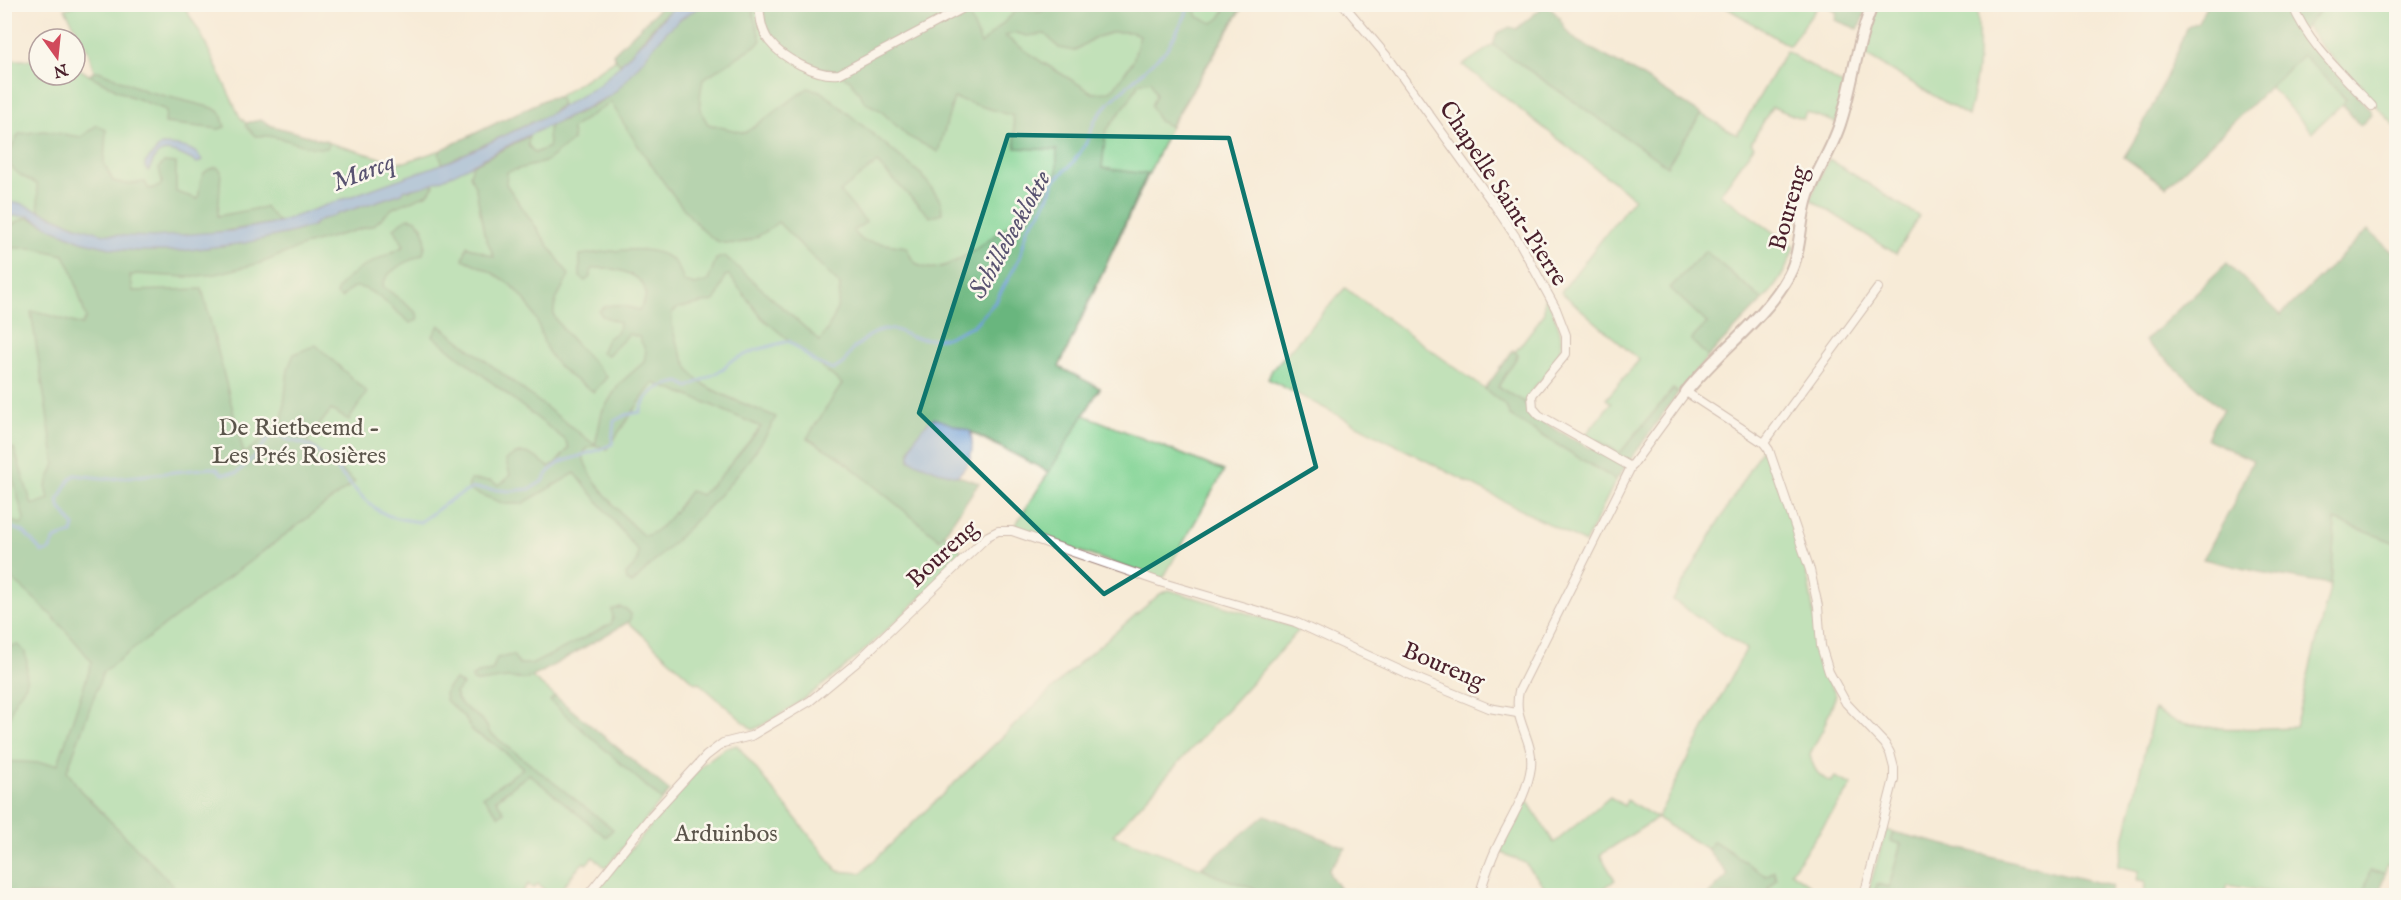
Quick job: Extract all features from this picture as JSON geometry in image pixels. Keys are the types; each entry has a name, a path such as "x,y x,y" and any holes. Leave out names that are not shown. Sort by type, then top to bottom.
{"street":[{"path":"759,8 762,27 770,42 810,70 832,75 839,74 971,4"},
{"name":"Chapelle Saint-Pierre","path":"1343,4 1390,60 1495,206 1521,245 1556,309 1566,334 1566,354 1532,395 1533,408 1539,415 1631,467"},
{"name":"Boureng","path":"1479,896 1495,850 1524,793 1529,778 1530,752 1517,713 1519,690 1631,467 1698,375 1772,299 1791,271 1798,250 1808,195 1840,125 1862,32 1873,4"},
{"path":"2292,4 2301,24 2313,40 2372,106"},
{"path":"1764,444 1878,288"},
{"path":"1686,392 1764,444 1773,461 1810,570 1818,606 1821,646 1829,672 1846,703 1885,744 1892,760 1894,779 1864,896"},
{"name":"Boureng","path":"586,896 651,816 706,756 723,743 751,736 810,701 856,663 988,536 998,531 1012,531 1163,583 1295,622 1489,708 1517,713"}],"highlighted area":[{"path":"1008,135 1229,138 1316,467 1104,594 919,413"}],"green space":[{"name":"De Rietbeemd - Les Prés Rosières","path":"78,4 183,5 201,34 240,117 246,123 261,120 272,126 395,162 405,162 441,150 548,98 557,97 615,60 613,54 663,5 1244,5 1171,126 1059,367 1100,388 1084,415 1224,471 1162,580 1015,529 1014,527 1049,472 960,427 940,539 944,533 965,555 838,673 783,713 753,730 698,682 695,683 628,622 532,677 555,696 551,701 662,800 606,868 593,857 580,866 556,895 550,895 538,884 533,888 528,884 519,896 5,895 4,55 8,60 27,60 27,87 87,87 87,74 89,75 94,70 87,48 87,27 75,27 65,9","holes":["455,694 463,706 483,721 489,732 607,837 529,774 496,800 523,768 495,744 473,732 465,718 447,701"]},
{"path":"706,4 753,5 761,40 703,79 700,103 708,124 745,133 808,88 821,91 922,175 941,201 942,213 930,217 877,163 840,192 866,222 853,231 863,241 907,247 914,261 925,268 937,268 952,263 981,246 1040,199 1056,178 1057,150 1016,148 1013,116 954,98 938,152 907,136 880,110 866,103 850,80 832,70 817,67 778,44 766,25 763,5 965,5 981,44 1017,10 1039,12 1053,5 1194,5 1198,17 1213,23 1220,18 1228,5 1243,5 1170,126 1159,121 1151,106 1156,95 1151,81 1139,83 1106,131 1102,168 1147,174 1059,367 1100,388 1049,472 970,431 934,419 913,442 910,460 979,483 940,540 839,457 807,438 842,384 762,318 729,275 725,276 714,301 678,308 672,313 676,341 685,362 703,384 776,417 748,461 730,483 632,584 627,581 626,574 635,564 638,551 575,473 522,504 505,504 468,490 470,480 491,481 498,485 505,481 510,475 506,460 518,453 529,454 549,467 555,464 569,448 565,440 433,336 439,325 595,445 602,412 619,384 644,362 646,351 639,337 629,334 608,355 601,353 607,339 618,331 619,322 602,316 599,311 613,305 639,310 645,299 645,290 641,282 624,272 602,268 592,269 590,277 585,281 580,277 580,255 617,250 657,252 676,264 684,282 695,285 708,281 716,259 725,256 820,341 832,321 837,308 840,285 778,222 765,232 744,242 720,242 709,235 694,221 661,179 611,102 572,128 573,140 545,162 507,172 506,184 569,275 557,300 554,315 569,337 607,377 594,392 569,375 553,359 545,345 538,323 523,297 496,275 463,259 467,246 494,257 484,233 476,189 470,175 473,165 529,136 528,145 535,153 549,147 548,130 550,126 591,107 612,94 666,32 691,11","holes":["1114,32 1131,32 1140,35 1133,61 1115,87 1108,92 1093,93 1005,36 1016,33 1027,36 1045,34 1059,48 1074,51 1094,38","653,383 702,401 761,427 718,479 701,495 690,491 664,524 651,534 644,536 607,497 589,472 585,461 586,450 595,445 607,449"]},
{"path":"1819,4 1789,46 1722,5"},
{"path":"663,5 679,5 657,23 624,62 619,63 613,54"},
{"path":"1826,5 1869,5 1858,29 1835,20 1837,13"},
{"path":"1877,5 1977,5 1978,60 1968,116 1860,52"},
{"path":"2207,5 2323,5 2301,32 2370,110 2371,115 2360,126 2342,104 2346,99 2303,55 2166,187 2124,157 2158,94 2186,28 2198,22"},
{"path":"2323,5 2396,5 2396,127 2319,44 2306,25"},
{"path":"1543,7 1550,8 1559,17 1565,29 1577,41 1638,74 1701,114 1667,166 1493,45 1497,33 1510,27 1516,29"},
{"path":"1493,45 1667,166 1701,114 1737,135 1786,51 1845,86 1837,123 1806,112 1803,119 1772,107 1751,143 1754,146 1720,194 1794,247 1789,262 1774,288 1763,300 1705,251 1671,288 1707,323 1692,340 1708,357 1678,393 1673,389 1620,453 1597,440 1595,443 1583,438 1611,403 1606,399 1639,360 1561,292 1634,198 1463,65"},
{"path":"2303,54 2346,100 2312,132 2270,87"},
{"path":"94,71 146,91 213,108 221,113 225,127 219,129 165,123 166,110 127,95 89,75"},
{"path":"557,97 562,104 548,115 443,164 439,155 441,150 548,98"},
{"path":"261,120 272,126 327,141 329,144 327,148 318,148 273,137 255,136 246,123"},
{"path":"97,125 106,130 104,163 113,181 126,184 145,182 149,189 160,186 162,182 159,168 164,162 176,163 176,192 198,199 203,174 217,167 221,171 218,216 265,207 279,222 192,236 125,237 95,232 39,211 37,184 14,170 9,159 13,144 19,134 44,131 81,137"},
{"path":"1829,159 1919,216 1896,254 1810,199"},
{"path":"431,183 434,185 428,194 393,208 374,225 308,244 261,263 216,274 187,277 136,274 130,276 133,291 202,289 244,454 282,424 288,369 294,354 316,345 367,392 349,420 331,410 307,441 355,482 103,672 67,771 80,790 173,885 175,894 5,895 4,761 58,764 92,662 51,615 5,574 5,519 22,524 24,519 5,451 14,448 32,505 49,499 46,486 55,464 31,312 39,312 82,325 86,318 72,271 64,255 33,248 5,248 5,227 30,218 81,241 115,249 181,251 245,243 293,232 312,226 319,220 402,193 404,189 410,190"},
{"path":"408,218 415,219 422,226 425,240 423,254 388,275 383,286 417,313 418,320 410,323 366,289 352,288 341,298 336,294 346,279 355,272 404,246 394,228"},
{"path":"2368,230 2396,255 2396,543 2335,520 2331,584 2259,572 2203,559 2234,503 2253,460 2207,439 2212,426 2223,410 2145,341 2227,263 2281,315"},
{"path":"1705,251 1763,300 1708,357 1691,340 1707,323 1670,288"},
{"path":"1345,288 1485,389 1506,406 1510,416 1616,480 1585,543 1268,379 1272,370"},
{"path":"1544,299 1547,299 1557,321 1561,348 1558,357 1525,404 1497,386 1518,355 1515,352 1544,314"},
{"path":"1513,350 1518,355 1498,387 1523,401 1534,417 1591,449 1597,440 1620,453 1673,389 1678,393 1616,480 1510,416 1506,406 1485,389"},
{"path":"1762,448 1768,456 1799,545 1807,575 1819,651 1836,695 1823,729 1810,754 1811,759 1816,771 1826,780 1831,782 1835,777 1852,785 1791,872 1811,886 1806,895 1778,895 1768,888 1766,876 1714,841 1707,849 1657,818 1746,649 1673,600"},
{"path":"2335,520 2396,543 2396,867 2387,865 2385,873 2370,872 2363,895 2288,895 2227,885 2224,895 2144,896 2145,881 2137,880 2139,871 2118,866 2154,710 2176,721 2208,727 2237,729 2295,727 2331,584"},
{"name":"Arduinbos","path":"1169,590 1300,629 1113,835 1272,895 591,896 702,765 725,748 737,745 838,871 861,873 1079,663 1160,594"},
{"path":"620,607 631,614 630,621 540,673 527,679 473,681 472,677 478,673 492,671 497,658 513,655 519,664 533,664 611,624 612,610"},
{"path":"18,645 25,652 26,685 15,700 5,730 5,647"},
{"path":"455,680 463,685 455,693 462,705 482,721 489,732 613,829 606,837 529,774 496,799 504,812 499,816 483,797 523,768 495,744 473,732 465,718 446,700 447,689"},
{"path":"555,696 670,791 662,800 550,701"},
{"path":"1525,797 1554,843 1610,797 1624,806 1627,800 1657,818 1600,855 1615,880 1595,895 1539,895 1545,887 1525,863 1500,852"},
{"path":"1265,815 1346,848 1329,869 1330,875 1344,895 1272,895 1216,876 1202,867"},
{"path":"1886,830 1893,832 1891,841 1901,844 1889,888 1878,885 1874,895 1867,896"},
{"path":"1893,832 2112,886 2110,896 2074,890 2025,896 1874,895 1877,884 1889,887 1901,844 1890,841"},
{"path":"1714,841 1766,876 1774,871 1776,879 1768,888 1778,895 1708,895 1728,875 1707,849"},
{"path":"2370,871 2385,873 2380,895 2363,895"}],"water":[{"path":"680,5 706,5 691,12 665,33 623,84 607,98 428,185 405,189 402,193 320,220 312,226 293,232 245,243 181,251 139,251 115,249 81,241 29,216 5,216 5,203 20,203 76,226 105,234 153,237 231,231 279,222 450,161 548,115 599,85 673,8"},
{"path":"161,145 190,149 202,160 198,163 177,153 161,152 155,157 148,171 145,163"},
{"path":"934,418 970,431 971,455 966,466 957,476 910,460 911,448 916,436"}],"waterway":[{"name":"Schillebeeklokte","path":"4,525 24,532 42,552 49,551 55,539 72,533 74,526 59,506 58,500 75,475 110,479 211,468 217,469 222,474 237,473 258,453 271,434 277,433 307,445 321,454 365,500 383,513 420,522 452,499 473,488 510,491 530,489 543,481 549,471 561,462 612,444 614,421 640,412 646,399 655,390 680,382 688,387 724,369 729,362 756,350 789,341 815,362 833,370 844,363 853,349 869,336 883,329 896,330 912,337 946,338 974,325 996,301 1020,257 1028,227 1040,213 1054,181 1072,164 1087,142 1095,120 1110,102 1166,50 1185,17 1189,4"}],"water label":[{"name":"Marcq","path":"363,171"}]}
